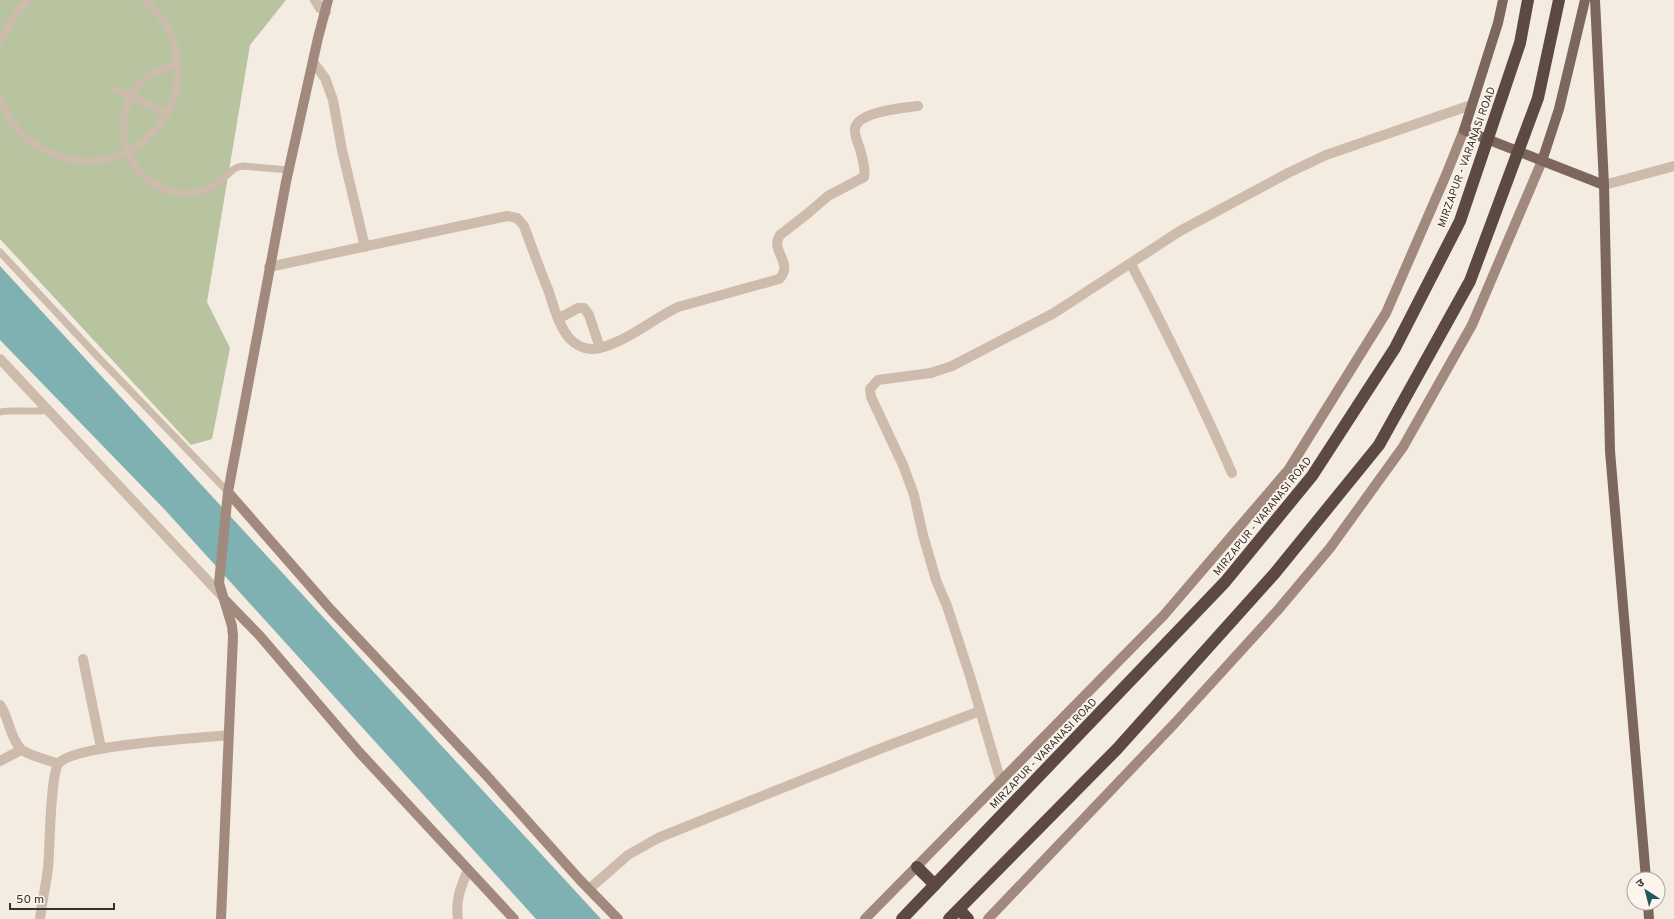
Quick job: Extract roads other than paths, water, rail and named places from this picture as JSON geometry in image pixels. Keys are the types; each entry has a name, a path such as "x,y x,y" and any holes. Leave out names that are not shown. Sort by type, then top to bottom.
{"highway":[{"name":"MIRZAPUR - VARANASI ROAD","path":"902,919 1225,582 1312,476 1395,348 1460,221 1520,43 1528,0"},
{"path":"949,919 1116,749 1265,584 1379,445 1470,281 1538,98 1560,0"},
{"path":"917,867 935,885"},
{"path":"959,909 968,919"}],"main road":[{"path":"1503,0 1498,23 1464,130 1604,185"},
{"path":"1542,161 1559,109 1585,0"},
{"path":"1595,0 1604,185 1610,451 1645,871"}],"street":[{"path":"315,0 320,8 326,12"},
{"path":"221,919 233,636 232,626 219,583 228,492 269,267 289,170 328,0"},
{"path":"313,62 325,78 333,100 342,150 366,247"},
{"path":"269,267 508,216 517,218 524,226 558,319 570,339 581,347 592,350 618,342 678,307 779,279 784,274 785,267 777,246 777,240 780,235 828,196 864,177 864,163 855,133 855,127 859,122 868,116 889,110 918,106"},
{"path":"1001,782 947,606 936,580 914,495 903,465 871,397 870,389 878,380 931,373 952,366 1054,313 1213,212 1326,155 1471,106"},
{"path":"865,919 1164,616 1289,469 1386,313 1464,130"},
{"path":"988,919 1175,723 1277,611 1330,548 1403,446 1472,325 1542,161"},
{"path":"1604,185 1674,166"},
{"path":"1130,264 1169,337 1202,405 1232,473"},
{"path":"558,319 578,308 584,308 589,315 600,348"},
{"path":"0,359 260,636 364,758 514,919"},
{"path":"228,492 331,610 618,919"},
{"path":"83,659 101,748"},
{"path":"0,705 5,712 17,744 21,750 58,764"},
{"path":"589,889 628,855 658,838 882,748 980,711"},
{"path":"40,919 42,898 48,868 54,787 58,764 64,758 74,754 101,748 229,735"},
{"path":"0,762 21,750"},
{"path":"458,919 457,912 459,893 468,870"}],"lane":[{"path":"0,42 13,17 29,0"},
{"path":"0,98 16,128 34,145 56,156 80,160 98,160 127,152 155,130 166,116 174,100 178,82 178,64 175,44 167,26 156,10 145,0"},
{"path":"178,64 161,69 144,80 132,95 126,109 123,124 127,152 136,168 148,180 163,189 179,193 196,194 224,178 237,167 243,166 289,170"},
{"path":"116,90 132,95 166,116"},
{"path":"0,252 97,356 228,492"},
{"path":"0,412 10,410 35,412 47,410"}],"water":[{"path":"0,266 601,919 536,919 166,511 0,340"}]}
